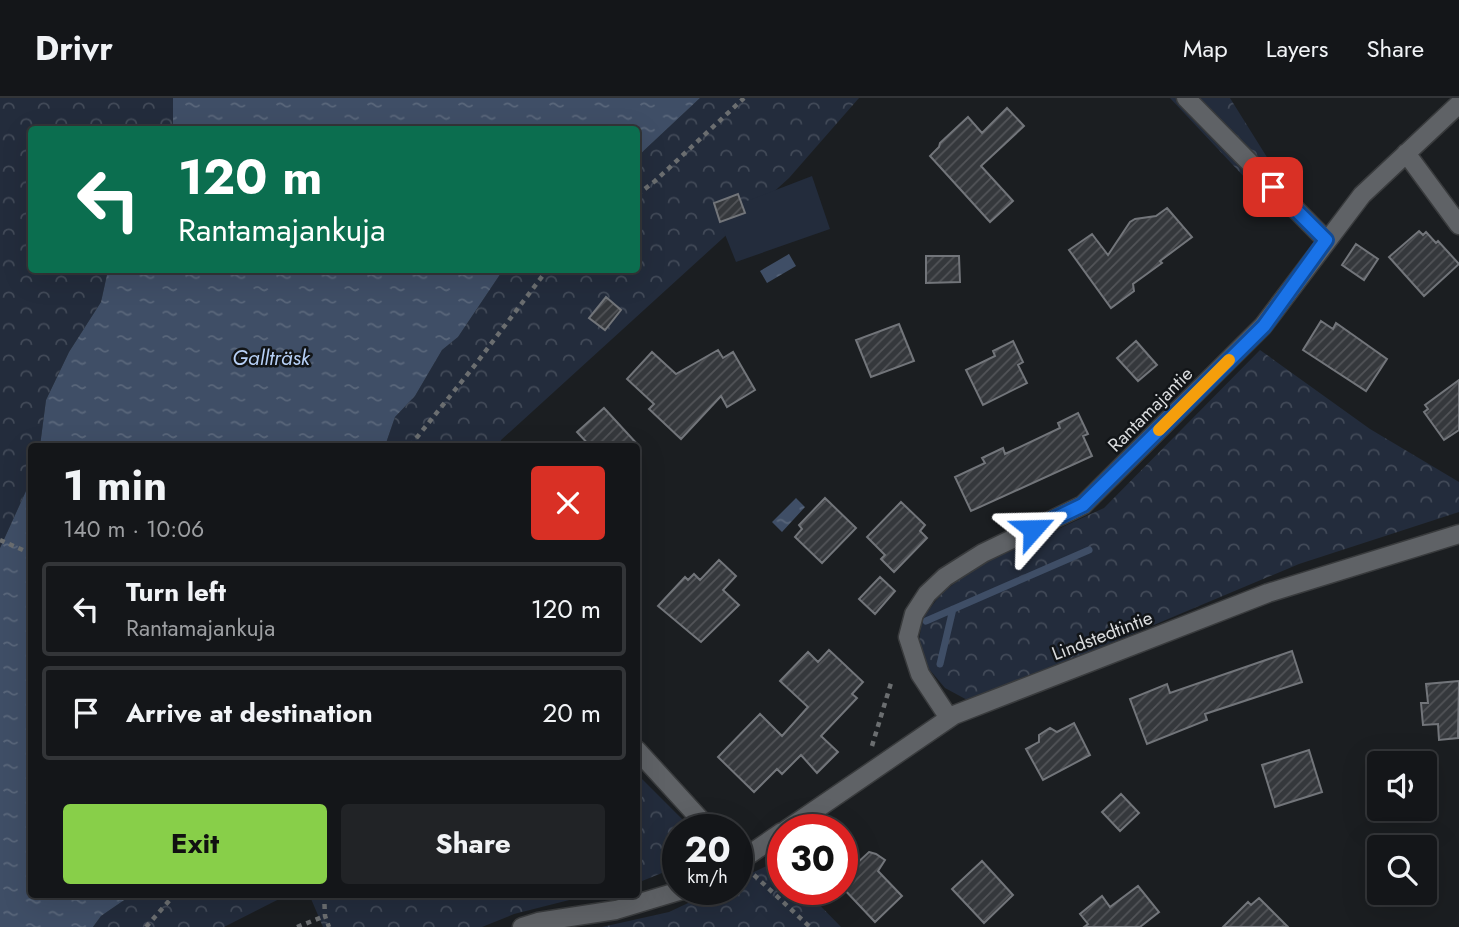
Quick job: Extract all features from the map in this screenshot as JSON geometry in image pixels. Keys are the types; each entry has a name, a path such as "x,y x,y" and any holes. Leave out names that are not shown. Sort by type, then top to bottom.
{"street":[{"path":"1186,98 1326,240"},
{"name":"Rantamajantie","path":"949,718 920,674 908,637 914,614 927,594 945,577 983,553 1083,505 1264,326 1362,195 1459,104"},
{"path":"1406,153 1459,225"},
{"name":"Lindstedtintie","path":"808,814 949,718 1268,593 1459,534"},
{"path":"640,753 695,814"},
{"path":"523,927 538,922 616,910 662,896"}],"path":[{"path":"640,193 744,98"},
{"path":"412,443 545,273"},
{"path":"0,540 28,552"},
{"path":"863,776 891,683"},
{"path":"753,875 810,927"},
{"path":"146,927 172,898"},
{"path":"324,898 325,916 329,927"},
{"path":"297,927 325,916"},
{"path":"153,920 155,927"}],"green space":[{"path":"0,98 173,98 173,126 28,126 28,273 107,273 101,302 69,352 46,400 40,443 28,443 28,487 0,548"},
{"path":"700,98 859,98 789,178 500,443 386,443 395,417 415,396 442,350 458,337 501,273 640,273 640,154"},
{"path":"1170,98 1230,98 1280,178 1263,197"},
{"path":"812,176 830,229 736,262 720,222 745,213 742,203"},
{"path":"1260,350 1370,429 1459,482 1459,512 1299,564 971,702 945,688 924,663 919,642 922,619 941,594 977,566 1104,508"},
{"path":"640,777 677,814 662,814 662,873 640,882"},
{"path":"767,866 767,905 820,905 841,927 602,927 669,912 684,905 753,905 753,872"},
{"path":"127,898 281,898 224,927 93,927 101,916"},
{"path":"311,898 577,898 514,914 482,927 323,927"}],"water":[{"path":"173,98 700,98 640,154 640,126 173,126"},
{"path":"789,254 796,266 767,283 760,271"},
{"name":"Gallträsk","path":"107,273 501,273 458,337 442,350 415,396 395,417 386,443 40,443 46,400 69,352 101,302"},
{"path":"28,487 28,898 127,898 101,916 93,927 0,927 0,548"},
{"path":"796,498 805,507 782,532 772,522"}],"building":[{"path":"1007,108 1024,126 981,166 1013,201 990,222 930,156 968,117 982,133"},
{"path":"738,194 745,213 720,222 714,203"},
{"path":"1167,208 1192,237 1133,284 1134,291 1111,308 1069,250 1092,234 1108,255 1130,222 1156,216"},
{"path":"1419,231 1423,235 1426,232 1436,243 1438,241 1459,264 1424,296 1389,257"},
{"path":"1356,244 1378,259 1364,280 1342,265"},
{"path":"926,256 959,256 960,282 926,283"},
{"path":"606,297 621,310 605,330 589,318"},
{"path":"1321,321 1333,329 1336,323 1387,359 1366,391 1303,350"},
{"path":"899,324 914,361 871,377 856,340"},
{"path":"1013,341 1023,362 1018,365 1027,383 983,405 966,370 995,356 993,351"},
{"path":"1136,341 1157,365 1138,381 1117,358"},
{"path":"718,350 723,358 733,352 755,390 727,407 721,396 681,439 649,409 654,404 627,379 652,352 676,374"},
{"path":"1459,380 1459,430 1444,440 1424,412 1428,409 1425,405"},
{"path":"604,408 636,443 587,443 577,432"},
{"path":"1078,413 1088,434 1083,436 1092,456 971,511 955,477 985,463 982,458 1003,448 1005,454 1060,428 1058,423"},
{"path":"825,498 856,528 822,563 795,537 802,529 799,525"},
{"path":"901,502 925,525 920,531 927,538 894,572 881,559 885,555 867,537"},
{"path":"719,560 736,576 723,590 739,605 701,642 658,606 685,577 688,580 694,574 700,580"},
{"path":"880,577 895,591 875,614 859,599"},
{"path":"829,650 863,682 852,694 857,698 821,736 838,752 817,773 801,755 782,774 777,769 754,792 718,757 760,714 782,736 808,707 780,681 808,652 818,662"},
{"path":"1292,651 1302,682 1205,714 1207,720 1147,744 1130,699 1167,684 1170,693"},
{"path":"1459,681 1458,738 1439,740 1438,724 1423,725 1421,703 1428,703 1426,684"},
{"path":"1074,723 1090,755 1043,780 1026,749 1039,742 1039,735 1050,728 1057,732"},
{"path":"1309,750 1322,792 1275,807 1262,765"},
{"path":"1121,794 1139,813 1120,831 1102,812"},
{"path":"869,852 885,860 878,871 902,896 875,922 858,904 858,862"},
{"path":"982,861 1013,895 984,923 952,889"},
{"path":"1138,886 1159,912 1140,927 1084,927 1088,924 1080,914 1102,896 1110,907"},
{"path":"1259,898 1288,927 1223,927 1248,902 1251,905"}],"waterway":[{"path":"926,621 1089,550"},
{"path":"940,664 953,609"}],"slow traffic":[{"path":"1159,430 1229,360"}],"route":[{"path":"1033,529 1083,505 1264,326 1326,240 1273,187"}]}
